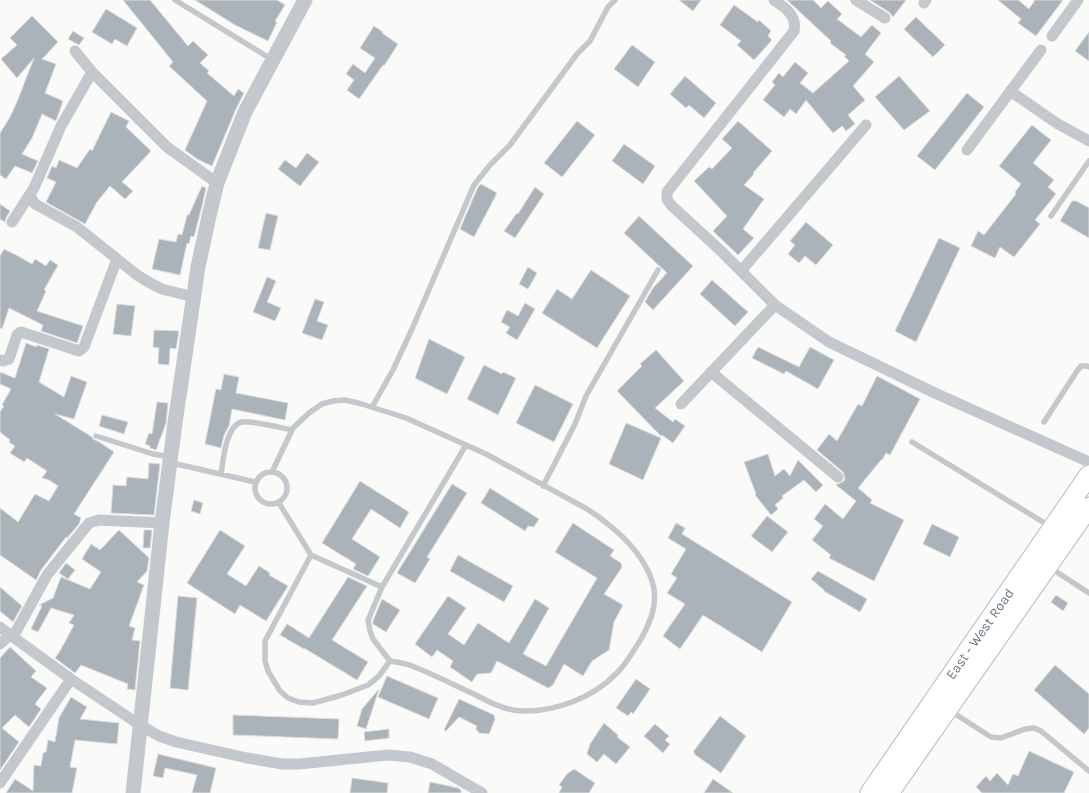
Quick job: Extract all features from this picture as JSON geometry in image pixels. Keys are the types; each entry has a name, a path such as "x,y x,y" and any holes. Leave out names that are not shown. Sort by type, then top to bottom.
{"main road":[{"name":"East - West Road","path":"870,793 1089,476"},
{"name":"East - West Road","path":"889,793 1089,507"}],"street":[{"path":"133,793 170,460 194,297 207,225 217,183 245,112 306,0"},
{"path":"774,0 786,8 795,24 794,31 667,192 666,199 775,305 829,342 937,394 1089,462"},
{"path":"856,0 885,18"},
{"path":"1052,36 1078,0"},
{"path":"967,150 1041,50"},
{"path":"76,51 92,72 168,148 217,183"},
{"path":"12,222 30,196 61,126 92,72"},
{"path":"1010,91 1058,124 1089,141"},
{"path":"741,270 866,125"},
{"path":"30,196 35,204 77,227 138,275 162,289 194,297"},
{"path":"0,360 3,362 9,359 17,335 21,332 79,351 82,349 117,258"},
{"path":"681,404 775,305"},
{"path":"711,372 838,477"},
{"path":"0,644 11,636 47,574 89,523 99,520 162,523"},
{"path":"0,627 71,679 140,725 159,736 176,742 282,764 382,756 410,758 432,764 482,793"},
{"path":"0,782 71,679"}],"lane":[{"path":"175,0 273,60"},
{"path":"372,407 393,370 412,329 474,185 490,165 510,146 577,54 590,41 608,7 616,0"},
{"path":"1050,216 1089,161"},
{"path":"543,486 575,424 586,396 658,270"},
{"path":"1044,422 1076,371 1081,366 1089,367"},
{"path":"272,472 292,430 309,413 322,404 333,400 345,400 406,418 466,445 486,454 600,518 631,547 646,565 655,594 652,617 630,656 618,672 602,687 585,696 560,706 539,710 519,711 497,706 411,665 390,661 373,639 368,620 382,587 466,445"},
{"path":"221,474 228,437 236,424 244,421 292,430"},
{"path":"96,436 170,460 255,482"},
{"path":"912,442 1053,528"},
{"path":"272,472 280,474 287,484 287,489 286,494 279,503 267,504 258,498 255,482 264,474 272,472"},
{"path":"279,503 311,556 382,587"},
{"path":"311,556 265,641 265,661 268,671 280,692 288,698 299,702 313,702 342,695 368,685 379,676 390,661"},
{"path":"1048,566 1089,593"},
{"path":"948,709 991,737 1000,738 1025,729 1034,728 1041,731 1089,771"}],"building":[{"path":"123,0 150,0 188,46 193,41 208,55 200,63 209,71 207,73 234,96 238,89 244,93 212,166 197,159 185,150 207,101 169,66 173,62"},
{"path":"195,0 277,0 285,5 275,21 277,22 268,41 235,25"},
{"path":"679,0 701,0 693,11"},
{"path":"787,0 813,0 821,8 828,1 842,14 837,19 861,37 872,25 881,33 865,54 874,62 853,86 865,100 848,115 855,124 846,131 842,126 833,133 806,100 796,114 790,109 784,117 763,100 775,85 772,82 779,73 783,77 795,62 808,73 800,83 813,93 849,61 844,56 846,55 830,43 831,41"},
{"path":"870,0 906,0 893,17 889,12"},
{"path":"998,0 1018,0 1029,9 1035,0 1063,0 1036,36 1018,23 1021,19"},
{"path":"734,5 758,22 759,20 771,31 768,36 772,40 754,60 737,45 741,41 720,25"},
{"path":"106,9 137,28 127,46 115,39 112,44 92,32"},
{"path":"32,16 58,42 42,59 56,64 45,93 63,101 56,121 42,114 32,138 22,154 38,161 32,173 15,166 6,179 0,175 0,133 17,102 34,58 17,78 1,59 17,45 10,38"},
{"path":"916,17 945,45 933,57 904,29"},
{"path":"374,26 398,44 359,99 347,90 354,80 346,74 353,64 365,73 375,58 360,48"},
{"path":"73,31 84,38 79,45 68,39"},
{"path":"1089,32 1089,61 1075,51"},
{"path":"632,45 655,62 638,87 614,69"},
{"path":"685,76 716,103 704,118 689,105 686,108 670,94"},
{"path":"899,76 930,111 904,130 875,97"},
{"path":"967,93 984,107 935,170 917,156"},
{"path":"111,112 129,121 126,127 151,151 122,182 133,191 125,199 110,186 97,202 85,224 46,202 56,182 47,178 52,166 56,168 59,160 77,168 90,149 92,151"},
{"path":"577,121 595,135 562,177 544,163"},
{"path":"738,121 772,151 744,185 764,199 743,229 754,238 738,255 713,231 727,216 694,181 709,167 712,169 732,148 722,139"},
{"path":"1032,125 1051,140 1033,163 1054,180 1048,187 1056,194 1035,220 1040,224 1014,257 1000,247 995,258 971,246 978,231 984,235 1016,194 1015,192 1021,184 999,166"},
{"path":"624,144 655,166 643,184 612,161"},
{"path":"307,153 319,162 300,186 278,169 285,160 296,168"},
{"path":"481,184 497,193 474,237 460,229"},
{"path":"202,186 206,188 202,206 194,237 191,236 189,244 187,243 180,275 152,269 159,239 176,242 178,234 182,235 187,215 189,215"},
{"path":"535,187 544,194 515,238 504,231 518,214"},
{"path":"1072,201 1076,201 1089,208 1089,238 1060,221"},
{"path":"0,204 10,211 5,222 0,219"},
{"path":"266,213 278,216 270,250 258,248"},
{"path":"639,216 693,266 653,310 645,302 653,288 667,273 624,233"},
{"path":"806,222 833,245 816,265 805,256 799,263 788,254 795,245 790,241"},
{"path":"939,238 960,248 916,342 895,331"},
{"path":"4,249 32,264 35,259 46,266 50,260 58,265 44,290 46,291 37,311 83,326 77,343 41,331 43,325 9,308 2,329 0,328 0,256"},
{"path":"528,267 537,273 528,289 519,284"},
{"path":"591,270 630,296 597,348 542,313 557,289 572,299"},
{"path":"267,277 276,281 267,302 281,308 275,321 253,312"},
{"path":"712,280 748,312 735,326 700,294"},
{"path":"315,299 324,302 317,321 328,325 322,340 302,333"},
{"path":"525,303 535,309 517,340 506,333 510,327 501,322 507,310 518,316"},
{"path":"117,304 135,306 131,336 113,334"},
{"path":"154,330 179,331 176,349 170,348 169,365 158,364 159,348 153,347"},
{"path":"429,339 465,357 447,394 415,378"},
{"path":"26,343 49,349 39,382 64,397 71,376 87,382 74,419 55,414 114,452 74,514 81,518 79,524 66,537 41,570 36,580 0,555 0,508 18,522 35,494 49,501 58,486 42,478 47,471 27,458 24,462 10,453 15,446 0,432 0,412 11,389 0,384 0,372 15,378"},
{"path":"758,347 799,367 810,347 834,360 818,389 786,371 784,374 752,358"},
{"path":"656,350 684,381 655,408 673,422 675,419 685,426 673,443 661,436 617,391 642,366 640,364"},
{"path":"484,365 502,374 503,372 516,378 498,415 467,399"},
{"path":"224,374 239,377 236,393 288,403 285,420 232,409 229,426 224,435 221,448 205,444 216,389 221,390"},
{"path":"877,376 920,399 890,455 886,453 858,488 872,500 870,503 904,520 874,581 829,558 831,555 812,540 823,526 814,519 825,504 843,519 856,501 836,485 844,481 843,472 817,450 829,434 837,441 858,404 862,406"},
{"path":"535,385 573,404 554,442 516,423"},
{"path":"157,402 168,403 166,423 156,450 145,444 149,433 152,434"},
{"path":"102,415 128,422 124,434 99,426"},
{"path":"626,423 661,438 643,480 609,464"},
{"path":"768,454 775,476 784,469 790,476 798,460 823,485 816,492 804,480 782,496 783,498 775,505 778,509 771,515 755,495 744,462"},
{"path":"149,463 160,464 154,515 111,513 113,485 126,486 127,477 148,479"},
{"path":"360,481 409,512 400,528 371,509 352,539 380,557 368,576 353,569 356,564 322,543"},
{"path":"452,484 467,493 427,557 430,559 415,583 397,573"},
{"path":"490,488 539,519 534,527 528,526 525,531 481,503"},
{"path":"194,500 203,503 200,514 191,511"},
{"path":"767,516 788,532 772,552 751,536"},
{"path":"573,523 614,550 610,556 621,563 622,567 604,594 623,605 614,622 609,650 592,661 583,676 564,664 553,685 548,688 497,661 491,673 477,674 472,682 450,667 453,661 437,650 432,657 415,644 448,596 466,608 448,634 464,645 478,623 509,643 535,599 549,608 523,654 546,666 597,578 555,552"},
{"path":"676,523 685,528 682,534 792,602 762,652 703,615 680,649 663,636 685,604 667,593 677,578 671,574 686,549 668,538"},
{"path":"932,524 959,537 950,557 923,544"},
{"path":"119,530 149,558 147,571 137,582 144,585 129,626 135,628 132,640 140,641 135,690 127,689 128,684 81,665 75,673 55,658 74,625 69,623 74,615 51,608 38,632 31,629 42,606 39,605 53,598 61,577 90,589 101,572 82,559 91,544 100,550"},
{"path":"144,530 152,530 150,548 143,548"},
{"path":"220,530 245,546 227,574 246,586 259,566 270,573 269,575 288,586 266,621 240,605 235,614 187,583"},
{"path":"458,555 513,586 504,602 450,571"},
{"path":"66,563 75,570 68,579 59,573"},
{"path":"818,571 867,599 860,612 824,591 811,579"},
{"path":"348,577 367,586 332,640 368,662 357,680 280,635 287,624 309,638"},
{"path":"0,587 22,606 13,622 0,611"},
{"path":"1056,595 1068,603 1063,611 1051,602"},
{"path":"178,596 197,598 188,690 170,688"},
{"path":"382,599 400,610 386,632 373,624"},
{"path":"10,647 36,671 31,677 47,688 35,704 41,709 29,727 15,715 2,728 19,742 0,770 0,658"},
{"path":"1055,665 1089,694 1089,728 1084,734 1034,690"},
{"path":"387,676 438,698 429,719 378,697"},
{"path":"636,679 650,689 633,714 631,712 628,716 616,708"},
{"path":"379,689 366,729 357,726 362,709"},
{"path":"71,697 87,707 80,719 119,723 117,744 75,740 70,767 77,768 72,793 6,793 15,779 33,791 34,765 41,766 48,740 55,742 59,718"},
{"path":"459,699 494,715 495,719 489,734 479,733 476,729 477,726 459,717 446,731 444,730"},
{"path":"233,715 339,719 338,739 233,735"},
{"path":"720,716 746,736 721,773 693,752"},
{"path":"604,723 630,747 616,764 604,754 597,762 587,754 590,744"},
{"path":"655,724 669,736 665,740 670,744 663,753 644,736"},
{"path":"389,729 389,738 365,741 364,732"},
{"path":"1029,751 1074,772 1064,793 982,793 976,787 986,776 990,781 997,773 1008,785 1013,774 1018,776"},
{"path":"158,754 216,768 210,793 192,793 197,775 165,768 163,778 153,776"},
{"path":"574,769 595,783 589,793 559,793 562,787 559,785 567,774"},
{"path":"352,778 388,783 387,793 350,793"},
{"path":"713,779 733,793 704,793"},
{"path":"430,782 458,788 461,790 461,793 428,793"}]}
